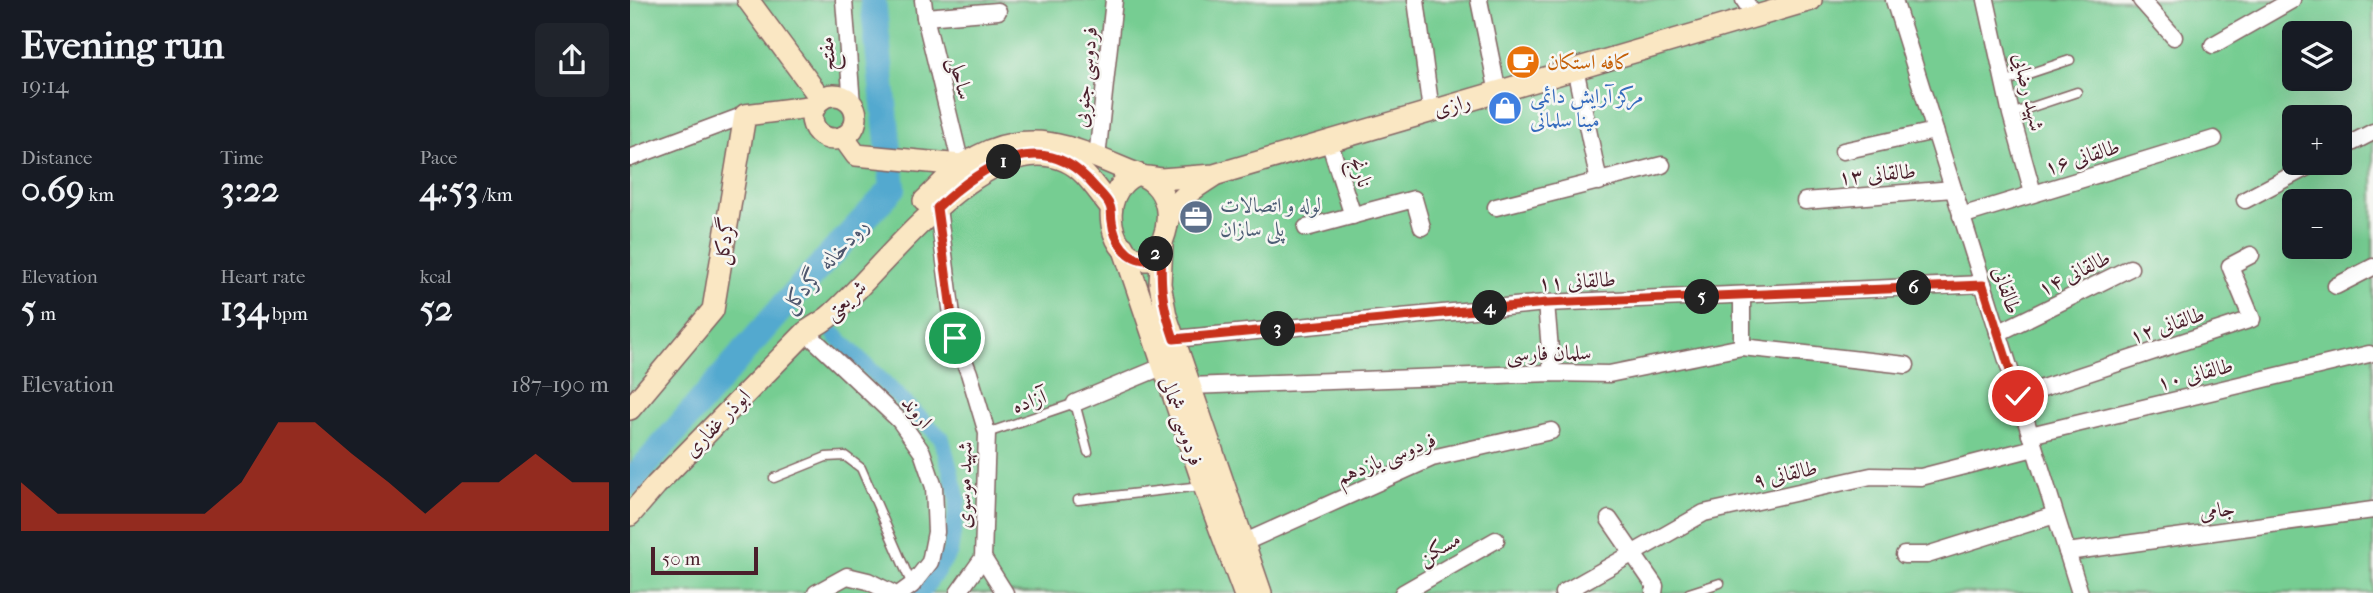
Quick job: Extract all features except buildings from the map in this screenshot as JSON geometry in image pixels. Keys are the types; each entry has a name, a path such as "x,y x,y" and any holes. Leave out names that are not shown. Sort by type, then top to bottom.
{"street":[{"path":"748,0 819,102"},
{"name":"مفتح","path":"844,0 852,104"},
{"name":"فردوسی جنوبی","path":"1097,158 1114,0"},
{"path":"1416,0 1431,111"},
{"path":"1479,0 1498,93"},
{"name":"رازی","path":"1214,175 1498,93 1749,8 1809,0"},
{"name":"طالقانی","path":"1894,0 2080,593"},
{"name":"شهید رضایی","path":"1986,0 2011,114 2033,193"},
{"path":"2141,0 2174,37"},
{"path":"2214,46 2292,0"},
{"path":"924,8 998,11"},
{"name":"ساحلی","path":"924,8 961,166"},
{"path":"1575,68 1599,182"},
{"path":"630,158 745,115 819,102 834,95 847,99 852,104 856,119 854,126 843,137 835,139 820,134 812,120 819,102"},
{"name":"گردکل","path":"630,409 713,310 745,115"},
{"path":"1843,151 1935,131"},
{"path":"2352,143 2373,132"},
{"path":"843,137 856,155 961,166"},
{"name":"طالقانی ۱۶","path":"1961,216 2214,139"},
{"name":"شریعتی","path":"806,331 820,306 961,166 996,147 1020,141 1046,142 1070,147 1142,176"},
{"name":"نارنج","path":"1329,141 1353,216"},
{"name":"شریعتی","path":"806,331 831,316 937,208 990,168 1030,154 1068,161 1111,206"},
{"path":"1496,206 1662,165"},
{"path":"1214,175 1190,192 1169,212 1164,239 1148,260 1139,261 1130,256 1112,224 1111,206 1118,187 1126,179 1142,176 1170,178 1214,175"},
{"path":"2245,200 2292,175"},
{"path":"1142,176 1163,194 1166,206 1164,239"},
{"name":"طالقانی ۱۳","path":"1805,201 1953,189"},
{"path":"1306,228 1414,199 1422,227"},
{"name":"شهید موسوی","path":"937,208 955,338 987,433 983,558 958,593"},
{"name":"فردوسی شمالی","path":"1164,239 1160,284 1166,316 1261,593"},
{"name":"فردوسی شمالی","path":"1123,247 1244,593"},
{"name":"طالقانی ۱۲","path":"2018,396 2252,319 2230,266 2251,255"},
{"path":"2336,286 2373,267"},
{"name":"طالقانی ۱۴","path":"1998,333 2130,268"},
{"name":"طالقانی ۱۱","path":"1174,339 1546,303 1983,285"},
{"path":"1741,347 1742,296"},
{"path":"1546,303 1552,373"},
{"name":"ابوذر غفاری","path":"630,515 806,331"},
{"name":"اروند","path":"806,331 900,421 922,452 934,488 936,532 930,562 907,589"},
{"name":"سلمان فارسی","path":"1189,386 1552,373 1609,374 1741,347 1906,365"},
{"name":"طالقانی ۱۰","path":"2032,442 2369,354"},
{"path":"1075,403 1164,366"},
{"name":"فردوسی یازدهم","path":"1243,543 1432,458 1551,431"},
{"name":"طالقانی ۹","path":"1563,593 1704,513 1871,476 1921,477 2032,442"},
{"name":"جامی","path":"2067,552 2373,510"},
{"path":"1904,555 1927,555 2055,515"},
{"path":"1609,519 1655,586 1654,593"},
{"name":"مسکن","path":"1403,593 1496,540"},
{"path":"983,558 1005,593"},
{"path":"816,593 847,576 892,593"}],"lane":[{"path":"2004,82 2070,60"},
{"path":"2011,114 2077,92"},
{"name":"آزاده","path":"987,433 1075,403 1088,452"},
{"name":"اروند","path":"774,478 826,457 845,456 861,468 907,589"},
{"path":"1078,500 1205,486"},
{"path":"1689,593 1720,583"}],"green space":[{"path":"630,0 2373,0 2373,593 630,593"}],"waterway":[{"name":"رودخانه گردکل","path":"630,483 794,294 893,188 873,0"},
{"path":"835,335 942,439 958,500 950,552 922,593"}],"place":[{"name":"کافه استکان","path":"1523,62"},
{"name":"مرکز آرایش دائمی مینا سلمانی","path":"1505,108"},
{"name":"لوله و اتصالات پلی سازان","path":"1196,217"}],"route":[{"path":"955,338 937,208 990,168 1030,154 1068,161 1085,176 1111,206 1116,236 1130,256 1139,261 1148,260 1162,244 1160,284 1174,339 1546,303 1983,285 2018,396"}]}
